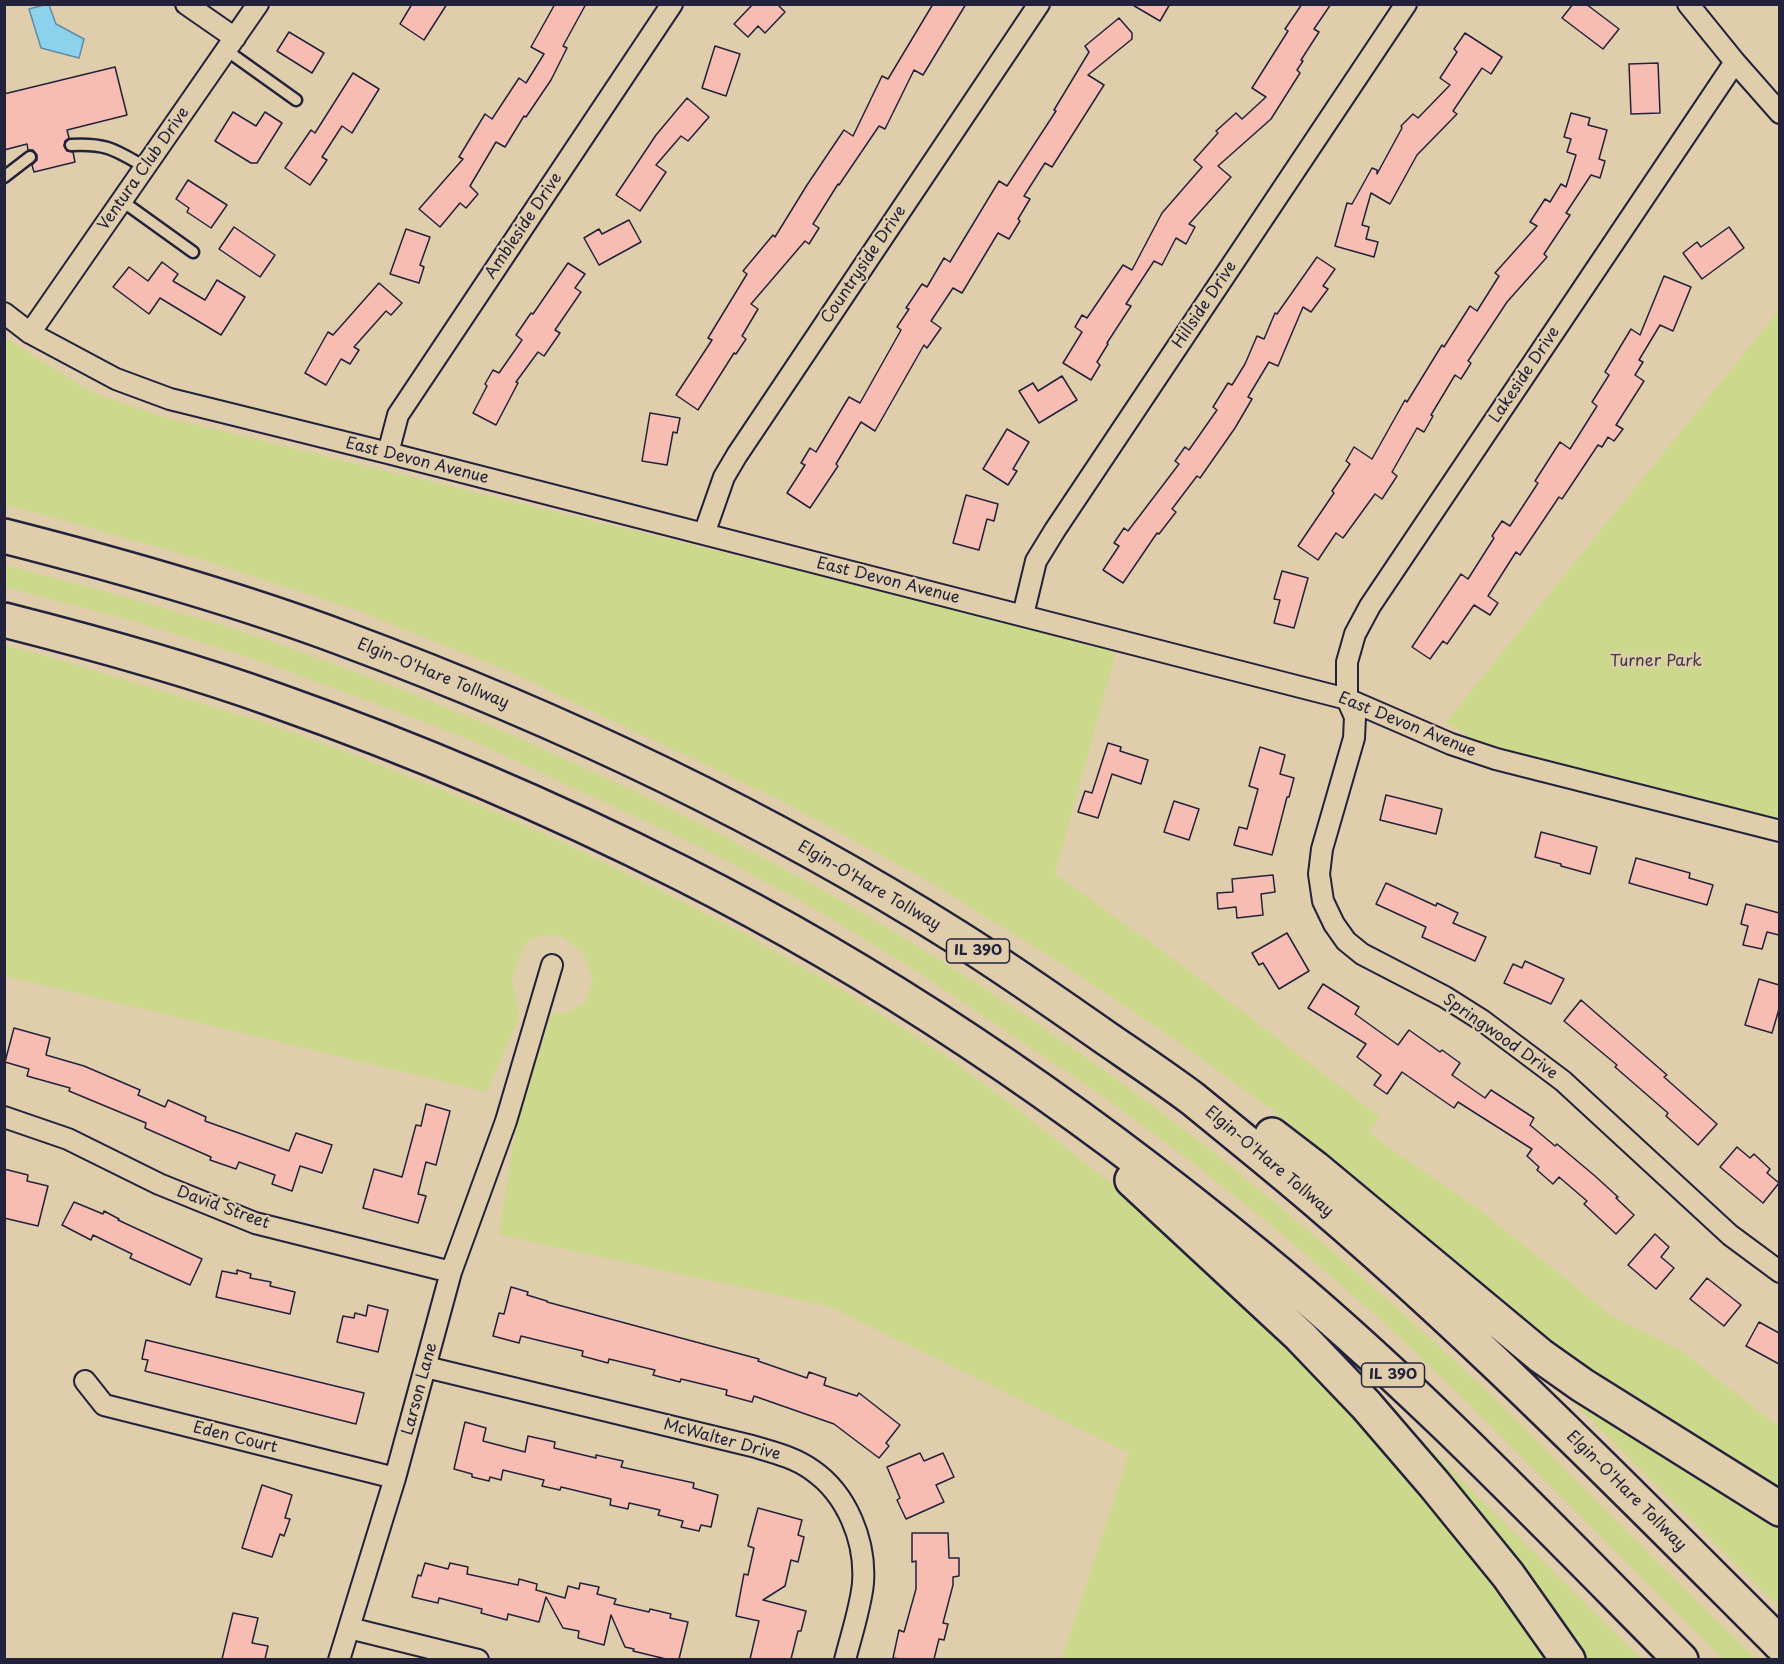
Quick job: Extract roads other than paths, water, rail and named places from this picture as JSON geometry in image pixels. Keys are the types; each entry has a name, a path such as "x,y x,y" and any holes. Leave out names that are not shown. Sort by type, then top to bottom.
{"highway":[{"name":"Elgin-O'Hare Tollway","path":"4,536 193,588 338,636 577,733 764,826 953,935 1036,989 1192,1099 1295,1182 1388,1262 1522,1388 1779,1644"},
{"name":"IL 390","path":"4,620 185,670 272,699 381,739 474,777 586,827 685,875 879,984 979,1048 1080,1118 1260,1257 1373,1356 1681,1659"},
{"path":"1192,1099 1260,1127 1315,1168 1540,1356 1636,1420 1779,1509"},
{"path":"1080,1118 1138,1187 1249,1287 1366,1405 1508,1575 1568,1659"}],"street":[{"path":"186,4 231,44"},
{"name":"Ventura Club Drive","path":"30,333 258,4"},
{"name":"Ambleside Drive","path":"388,453 398,415 672,4"},
{"name":"Countryside Drive","path":"704,534 724,477 737,455 1039,4"},
{"name":"Hillside Drive","path":"1023,615 1036,561 1055,530 1406,4"},
{"path":"1688,4 1779,113"},
{"name":"Lakeside Drive","path":"1347,699 1347,662 1355,633 1370,606 1735,62"},
{"name":"East Devon Avenue","path":"4,314 30,333 116,379 170,399 1347,699 1451,744 1496,759 1779,831"},
{"name":"Springwood Drive","path":"1347,699 1355,717 1354,738 1322,849 1319,874 1323,901 1334,924 1346,941 1362,954 1445,997 1483,1021 1563,1081 1730,1234 1779,1272"},
{"name":"Larson Lane","path":"339,1659 395,1478 451,1272 506,1121 552,965"},
{"name":"David Street","path":"4,1117 68,1139 159,1184 255,1223 451,1272"},
{"name":"McWalter Drive","path":"426,1367 752,1446 795,1460 812,1470 827,1482 843,1504 851,1518 862,1554 863,1586 845,1659"},
{"name":"Eden Court","path":"86,1381 104,1405 395,1478"},
{"path":"349,1628 478,1659"}],"lane":[{"path":"231,44 296,100"},
{"path":"71,145 90,144 111,148 146,167"},
{"path":"4,177 30,157"},
{"path":"122,201 193,252"}],"water":[{"path":"49,5 56,24 84,39 79,58 41,48 29,9"}],"park label":[{"name":"Turner Park","path":"1656,662"}]}
